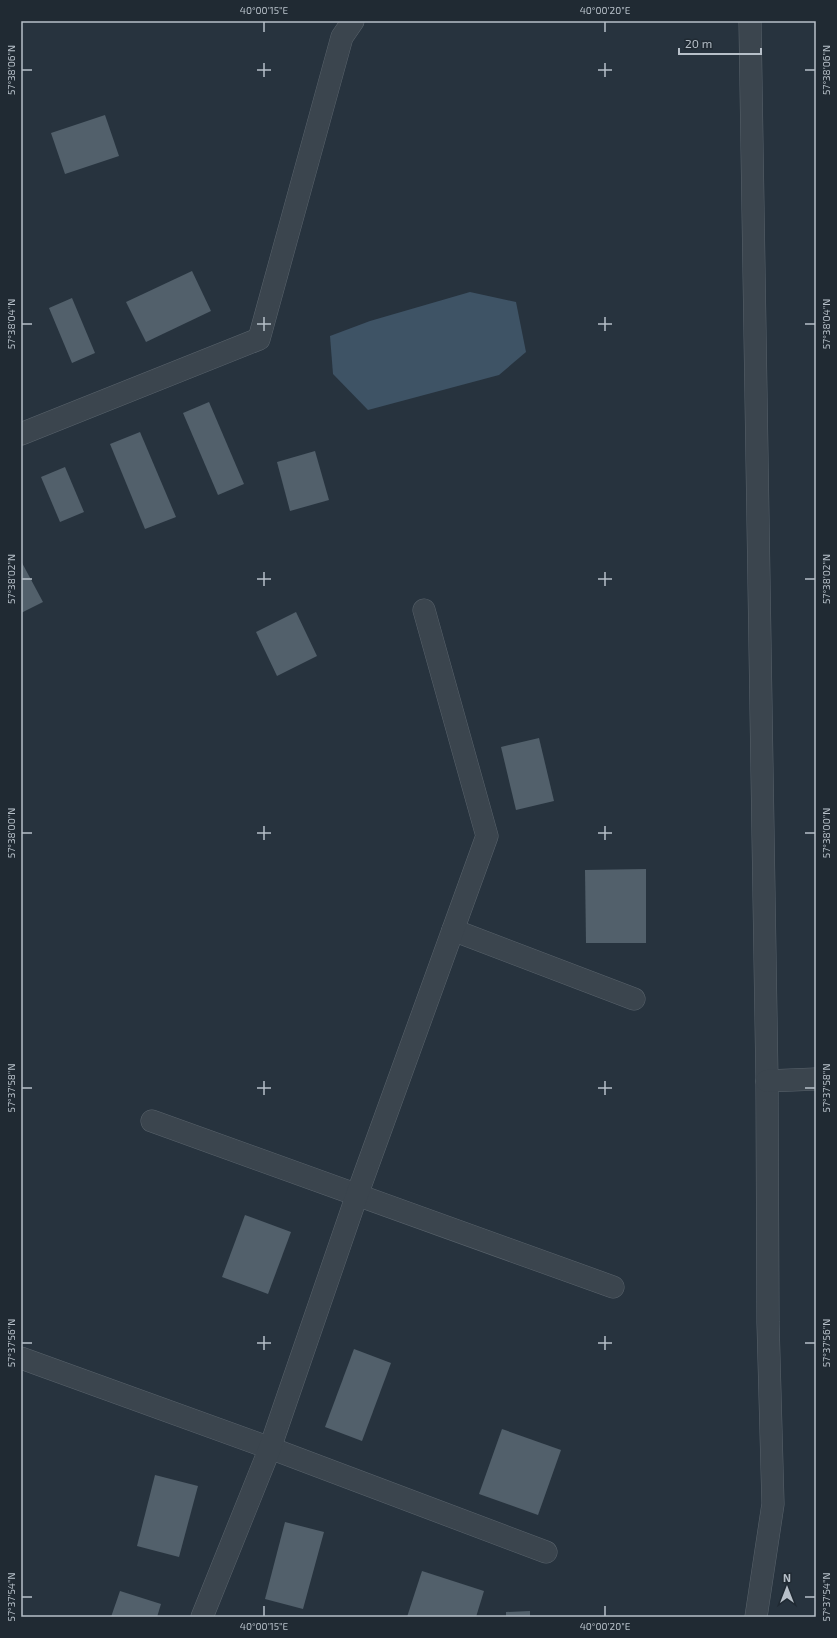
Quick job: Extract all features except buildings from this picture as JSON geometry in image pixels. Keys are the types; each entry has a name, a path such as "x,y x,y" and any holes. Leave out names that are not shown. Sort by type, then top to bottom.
{"street":[{"path":"21,434 259,339 342,37 352,21"},
{"path":"750,21 767,1080 768,1322 773,1504 756,1617"},
{"path":"202,1617 270,1448 357,1195 487,836 424,610"},
{"path":"453,930 634,999"},
{"path":"767,1080 816,1079"},
{"path":"152,1121 613,1287"},
{"path":"21,1358 270,1448 546,1552"}],"water":[{"path":"470,292 516,302 526,352 499,375 368,410 333,374 330,336 370,321"}]}
